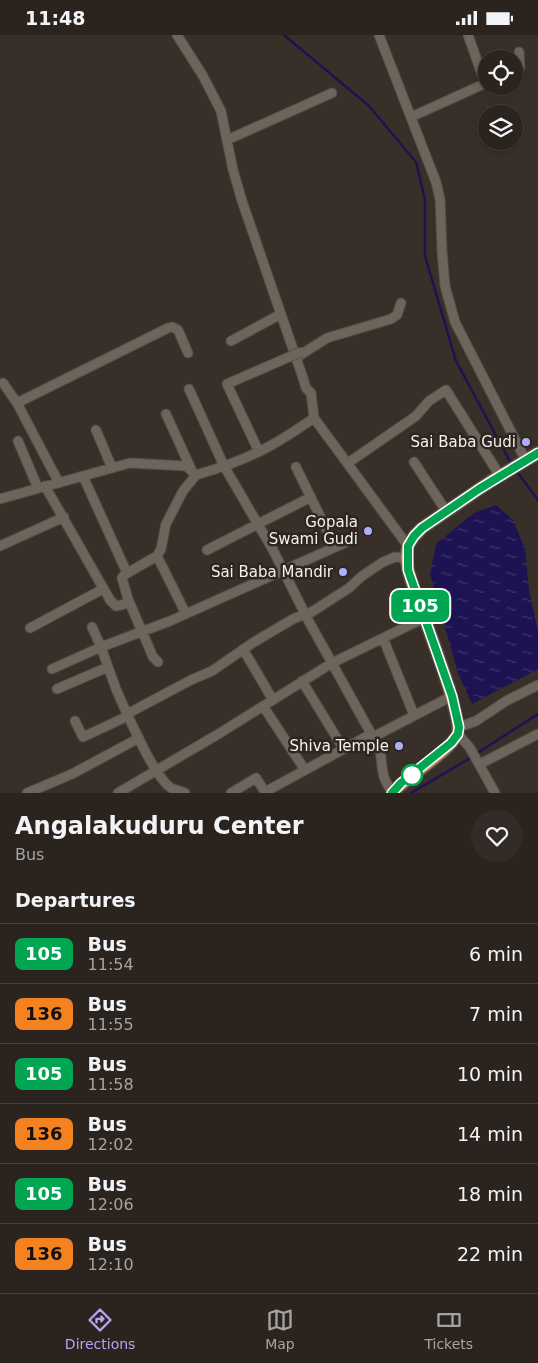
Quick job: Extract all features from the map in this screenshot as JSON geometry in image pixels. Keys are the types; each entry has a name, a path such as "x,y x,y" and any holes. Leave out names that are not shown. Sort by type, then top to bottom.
{"main road":[{"path":"392,793 401,783 444,750 458,730 452,696 408,570 408,546 422,528 538,453"}],"street":[{"path":"177,35 221,111 233,170 242,201 281,314 299,354 306,388 311,393 314,418 408,546"},
{"path":"380,35 436,181 440,199 445,286 455,322 523,462"},
{"path":"468,35 478,62"},
{"path":"411,117 478,87"},
{"path":"227,140 332,93"},
{"path":"259,452 228,384 299,354 327,338 391,319 397,315 402,303"},
{"path":"231,341 281,314"},
{"path":"17,403 168,327 178,330 188,353"},
{"path":"3,383 17,403 59,483"},
{"path":"189,389 224,467 283,569 305,614 372,735 382,755 382,772 392,793"},
{"path":"348,463 416,416 429,401 446,390 504,474"},
{"path":"166,414 194,473"},
{"path":"158,662 153,657 129,602 122,578 127,573 158,556 166,524 194,473 224,467 259,452 280,441 314,418"},
{"path":"96,430 112,468"},
{"path":"18,441 42,487 64,517 103,589 116,606 129,602"},
{"path":"414,462 446,511"},
{"path":"0,499 130,463 186,466 194,473"},
{"path":"296,467 335,547"},
{"path":"82,476 127,573"},
{"path":"207,550 311,497"},
{"path":"0,546 64,517"},
{"path":"52,669 101,647 186,614 349,541"},
{"path":"158,556 186,614"},
{"path":"75,721 83,737 128,715 191,680 212,671 243,649 293,619 310,613 383,562 395,557 408,558"},
{"path":"30,628 103,589"},
{"path":"118,793 332,663 424,618"},
{"path":"92,627 128,715 157,770 164,782 171,788 186,793"},
{"path":"383,638 414,715"},
{"path":"243,649 273,700"},
{"path":"57,689 108,667"},
{"path":"302,681 343,748"},
{"path":"495,793 458,730 476,721 506,701 538,685"},
{"path":"231,793 256,778 265,792 343,748 452,696"},
{"path":"263,706 305,770"},
{"path":"479,763 538,734"},
{"path":"27,793 72,774 139,738"}],"water":[{"path":"496,505 513,520 525,548 529,590 538,632 538,669 472,704 458,673 430,574 436,544 474,513"}],"waterway":[{"path":"284,35 369,106 416,162 425,200 425,256 456,361 512,465"},
{"path":"515,469 538,500"},
{"path":"476,754 538,714"},
{"path":"411,793 472,757"}],"bus line":[{"name":"105","path":"392,793 401,783 444,750 455,739 459,727 452,696 408,570 408,546 422,528 479,489 538,453"}],"place":[{"name":"Sai Baba Gudi","path":"526,442"},
{"name":"Gopala Swami Gudi","path":"368,531"},
{"name":"Sai Baba Mandir","path":"343,572"},
{"name":"Shiva Temple","path":"399,746"}]}
